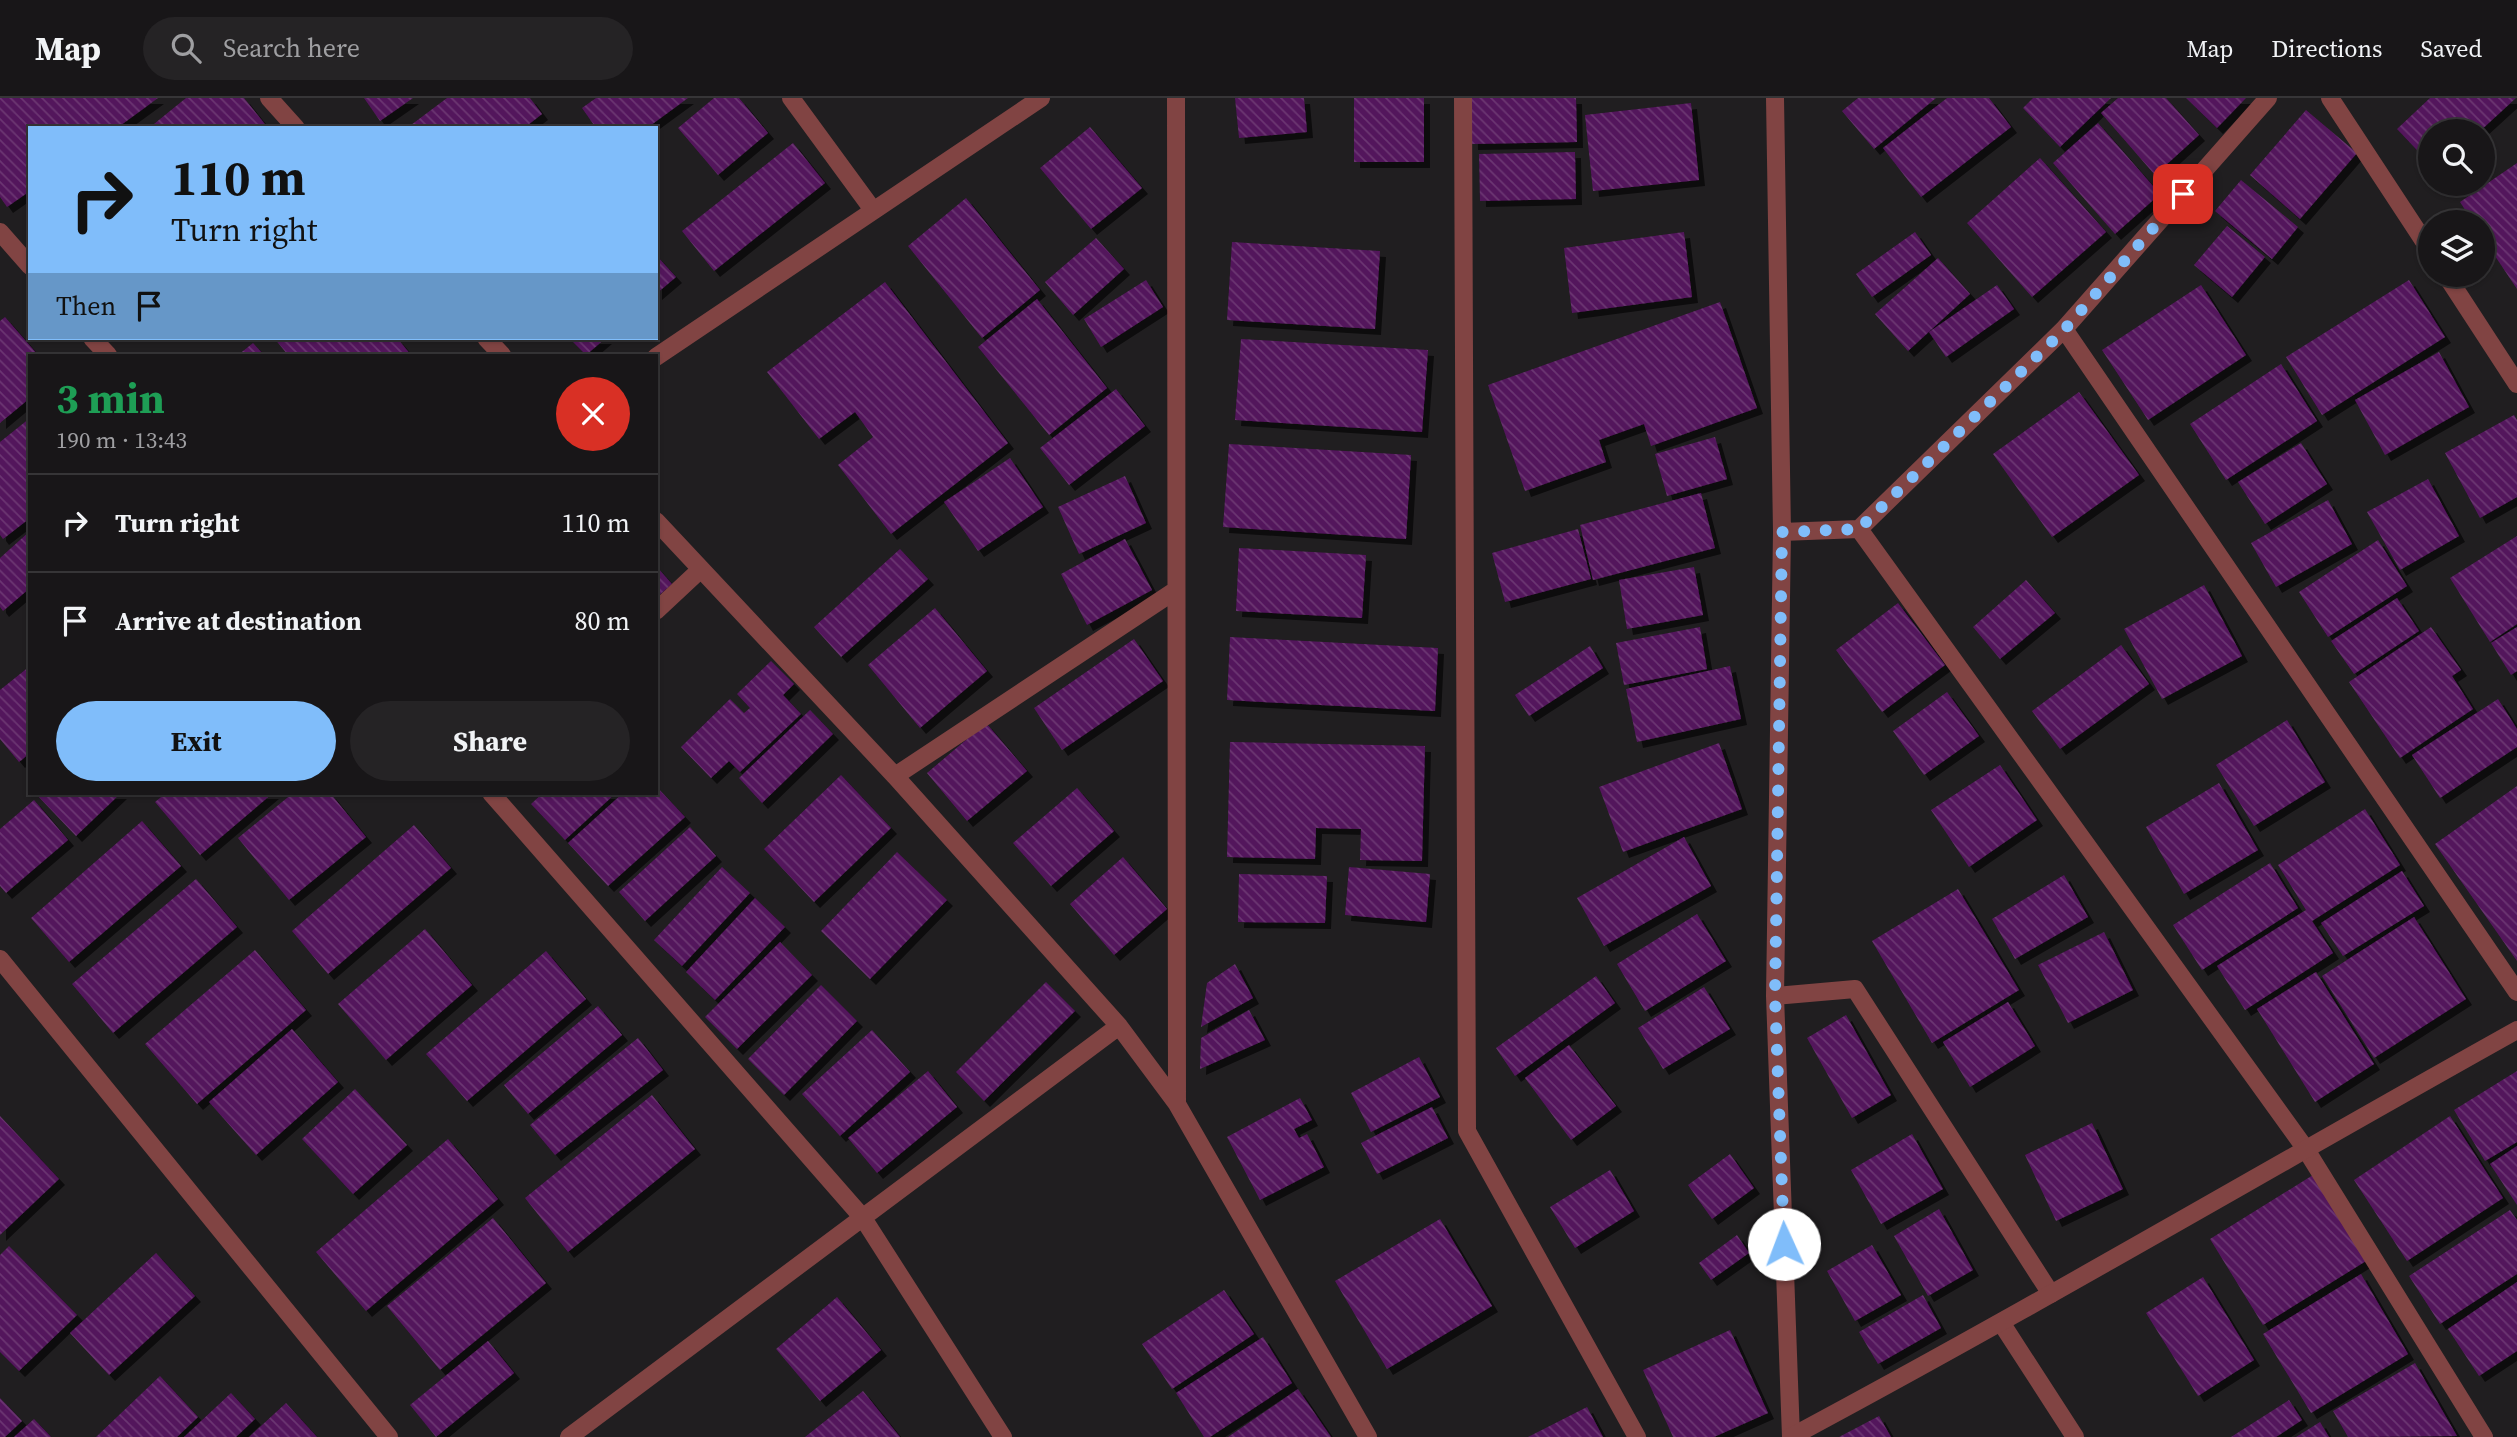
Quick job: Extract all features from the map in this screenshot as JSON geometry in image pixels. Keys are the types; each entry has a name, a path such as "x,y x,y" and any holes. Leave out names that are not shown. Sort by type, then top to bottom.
{"street":[{"path":"270,98 294,126"},
{"path":"791,98 873,210"},
{"path":"658,356 1041,98"},
{"path":"1176,98 1177,1104"},
{"path":"1463,98 1467,1131 1637,1437"},
{"path":"1775,98 1782,532 1775,996 1791,1437 2002,1324 2305,1148 2517,1030"},
{"path":"1782,532 1859,529 2064,330 2268,98"},
{"path":"2330,98 2418,232"},
{"path":"0,232 28,264"},
{"path":"2454,287 2517,383"},
{"path":"2064,330 2517,992"},
{"path":"94,340 107,354"},
{"path":"488,340 501,354"},
{"path":"658,523 895,776 1119,1026 1177,1104 1368,1437"},
{"path":"1859,529 2305,1148 2484,1437"},
{"path":"658,609 701,569"},
{"path":"895,776 1176,590"},
{"path":"493,795 863,1218 1003,1437"},
{"path":"0,959 389,1437"},
{"path":"1775,996 1855,989 2051,1294"},
{"path":"569,1437 1119,1026"},
{"path":"2002,1324 2075,1437"}],"building":[{"path":"0,98 158,98 120,126 28,126 28,192 7,207 0,197"},
{"path":"186,98 244,98 266,126 151,126"},
{"path":"364,98 413,98 380,121"},
{"path":"447,98 530,98 542,114 527,126 410,126"},
{"path":"596,98 688,98 650,126 595,126 582,108"},
{"path":"714,98 739,98 768,133 718,175 678,128"},
{"path":"1235,98 1304,98 1307,132 1239,138"},
{"path":"1354,98 1424,98 1424,162 1354,162"},
{"path":"1471,98 1576,98 1577,142 1472,144"},
{"path":"1858,98 1936,98 1874,149 1842,111"},
{"path":"1947,98 1989,98 2011,127 1921,197 1883,148"},
{"path":"2033,98 2111,98 2060,147 2023,108"},
{"path":"2118,98 2166,98 2199,135 2155,175 2101,113"},
{"path":"2186,98 2246,98 2217,128"},
{"path":"2430,98 2516,98 2493,119 2418,119 2418,151 2397,129"},
{"path":"1691,103 1699,180 1593,191 1585,115"},
{"path":"2306,110 2357,153 2300,219 2250,175"},
{"path":"2098,123 2160,194 2115,234 2053,163"},
{"path":"1090,127 1142,188 1091,229 1040,168"},
{"path":"793,143 825,183 714,271 682,231"},
{"path":"1575,152 1576,199 1480,201 1479,154"},
{"path":"2040,158 2106,232 2032,297 1967,223"},
{"path":"2517,163 2517,289 2495,256 2495,210 2465,210 2460,202 2469,196 2495,196 2495,178"},
{"path":"2241,180 2298,227 2272,259 2215,211"},
{"path":"966,198 1040,290 982,338 908,246"},
{"path":"2227,226 2265,257 2232,297 2194,265"},
{"path":"1684,232 1692,297 1572,313 1564,248"},
{"path":"1915,232 1931,255 1872,297 1856,274"},
{"path":"1096,238 1124,269 1073,315 1045,282"},
{"path":"1232,242 1380,251 1375,329 1227,320"},
{"path":"658,257 676,277 658,292"},
{"path":"1938,258 1970,294 1908,351 1875,314"},
{"path":"1146,280 1163,307 1101,347 1084,319"},
{"path":"2409,280 2445,337 2322,415 2286,357"},
{"path":"885,282 1008,443 891,534 838,465 873,437 855,412 819,439 767,372"},
{"path":"1997,285 2014,309 1946,357 1929,332"},
{"path":"2201,285 2246,355 2148,420 2102,350"},
{"path":"1037,299 1107,388 1049,435 978,347"},
{"path":"1720,302 1757,408 1651,446 1644,424 1599,440 1606,462 1525,491 1488,385"},
{"path":"5,317 37,354 28,354 28,400 0,423 0,321"},
{"path":"1241,339 1428,350 1422,432 1235,420"},
{"path":"276,340 399,340 410,354 287,354"},
{"path":"571,340 604,340 587,354"},
{"path":"253,343 263,354 239,354"},
{"path":"2439,352 2469,407 2385,455 2355,400"},
{"path":"2281,364 2317,421 2226,480 2190,424"},
{"path":"1116,389 1145,426 1069,485 1040,448"},
{"path":"2079,392 2139,475 2052,537 1993,454"},
{"path":"2514,415 2517,420 2517,497 2480,518 2445,453"},
{"path":"28,420 28,520 3,539 0,535 0,442"},
{"path":"1715,437 1727,479 1667,496 1655,454"},
{"path":"2301,443 2327,484 2265,524 2238,482"},
{"path":"1229,444 1411,455 1406,539 1223,527"},
{"path":"1010,458 1043,507 978,551 944,502"},
{"path":"1125,476 1146,523 1079,554 1058,507"},
{"path":"2428,479 2459,536 2400,570 2367,512"},
{"path":"1701,493 1715,548 1593,580 1580,525"},
{"path":"2328,500 2352,544 2276,587 2251,543"},
{"path":"1578,529 1591,579 1505,602 1492,553"},
{"path":"28,533 28,590 3,611 0,607 0,558"},
{"path":"2517,536 2517,624 2490,642 2450,578"},
{"path":"1125,539 1152,590 1087,625 1061,574"},
{"path":"2378,540 2407,586 2328,637 2299,592"},
{"path":"1239,548 1366,555 1362,618 1236,611"},
{"path":"900,549 928,579 841,657 814,627"},
{"path":"1694,567 1703,615 1627,629 1619,580"},
{"path":"658,568 672,584 658,596"},
{"path":"2026,580 2055,613 2000,659 1973,627"},
{"path":"2204,585 2242,656 2162,699 2124,629"},
{"path":"2397,598 2419,631 2354,674 2331,641"},
{"path":"1898,603 1945,665 1882,712 1836,650"},
{"path":"935,608 987,671 920,728 868,665"},
{"path":"1700,627 1707,669 1624,685 1616,643"},
{"path":"2431,627 2461,670 2452,676 2473,709 2400,758 2349,682"},
{"path":"2517,627 2517,671 2511,675 2491,643"},
{"path":"1230,637 1438,648 1435,711 1227,700"},
{"path":"1134,639 1163,681 1062,750 1034,708"},
{"path":"2121,645 2149,684 2060,749 2032,711"},
{"path":"1590,646 1603,668 1529,716 1515,695"},
{"path":"771,661 794,684 783,695 801,714 740,772 729,761 711,778 681,747 730,699 744,713 750,708 737,694"},
{"path":"1730,666 1741,719 1637,742 1626,689"},
{"path":"28,668 28,755 19,762 0,739 0,690"},
{"path":"1947,692 1979,736 1924,775 1893,731"},
{"path":"2498,699 2517,729 2517,747 2440,798 2412,755"},
{"path":"810,710 833,734 762,803 739,778"},
{"path":"2287,720 2325,782 2254,826 2216,765"},
{"path":"986,723 1027,771 967,821 927,773"},
{"path":"1230,742 1425,746 1422,861 1360,860 1361,829 1316,828 1315,859 1227,857"},
{"path":"1719,743 1742,809 1623,852 1599,787"},
{"path":"2000,765 2037,820 1969,867 1931,810"},
{"path":"841,775 891,828 814,902 764,849"},
{"path":"2219,783 2258,850 2184,894 2146,827"},
{"path":"2517,786 2517,961 2435,844"},
{"path":"658,788 685,817 608,886 568,843 621,795 658,795"},
{"path":"1077,788 1114,831 1051,886 1013,843"},
{"path":"37,795 119,795 76,836"},
{"path":"164,795 271,795 200,855 155,802"},
{"path":"291,795 332,795 366,837 289,900 238,838"},
{"path":"541,795 614,795 565,840 531,804"},
{"path":"34,800 68,840 6,893 0,886 0,829"},
{"path":"2365,809 2400,865 2312,921 2333,953 2245,1010 2217,966 2306,910 2278,865"},
{"path":"142,821 181,866 69,962 31,918"},
{"path":"414,825 451,868 328,974 292,931"},
{"path":"690,827 716,856 645,921 619,892"},
{"path":"1684,837 1711,886 1604,946 1577,898"},
{"path":"897,852 947,900 870,979 821,931"},
{"path":"1123,857 1167,909 1114,955 1070,904"},
{"path":"2270,863 2298,908 2202,970 2173,925"},
{"path":"722,867 750,893 682,966 654,940"},
{"path":"1349,867 1430,874 1426,922 1345,915"},
{"path":"2402,871 2424,906 2343,956 2321,923"},
{"path":"1239,874 1327,876 1325,923 1238,922"},
{"path":"2064,875 2088,917 2015,959 1992,919"},
{"path":"196,879 237,927 113,1033 72,984"},
{"path":"1958,889 2019,990 1932,1043 1872,941"},
{"path":"755,898 785,927 715,1000 686,972"},
{"path":"1697,914 1726,961 1645,1011 1617,964"},
{"path":"2414,917 2466,999 2374,1058 2322,976"},
{"path":"425,929 472,985 386,1060 338,1004"},
{"path":"2104,932 2133,990 2068,1023 2038,965"},
{"path":"780,942 812,975 737,1049 705,1017"},
{"path":"255,950 306,1010 197,1104 145,1044"},
{"path":"546,951 586,999 467,1101 426,1054"},
{"path":"1235,964 1253,998 1201,1027 1207,983"},
{"path":"2316,972 2374,1064 2315,1102 2257,1009"},
{"path":"1596,976 1615,1003 1515,1076 1496,1048"},
{"path":"1046,982 1075,1011 984,1101 956,1072"},
{"path":"821,985 857,1021 784,1095 748,1059"},
{"path":"1704,987 1730,1029 1663,1069 1638,1028"},
{"path":"2008,1002 2035,1046 1970,1087 1943,1042"},
{"path":"598,1006 622,1035 528,1114 504,1085"},
{"path":"1249,1010 1265,1040 1200,1069 1201,1038"},
{"path":"1846,1015 1891,1095 1852,1118 1807,1038"},
{"path":"292,1029 338,1082 256,1155 209,1102"},
{"path":"872,1030 910,1072 840,1136 802,1094"},
{"path":"638,1038 663,1070 555,1155 530,1125"},
{"path":"1569,1045 1616,1106 1571,1140 1525,1078"},
{"path":"1419,1057 1440,1097 1371,1132 1351,1093"},
{"path":"928,1071 957,1107 877,1173 848,1138"},
{"path":"2517,1071 2517,1142 2485,1161 2454,1110"},
{"path":"355,1089 407,1145 353,1194 302,1139"},
{"path":"652,1095 695,1149 568,1252 525,1198"},
{"path":"1300,1098 1312,1120 1294,1129 1299,1138 1307,1134 1324,1167 1260,1200 1227,1137"},
{"path":"1432,1107 1448,1138 1377,1174 1361,1143"},
{"path":"0,1116 59,1179 0,1235"},
{"path":"2450,1116 2503,1198 2407,1261 2354,1180"},
{"path":"2092,1123 2123,1189 2056,1221 2025,1155"},
{"path":"1912,1134 1943,1189 1881,1224 1851,1170"},
{"path":"448,1139 498,1199 366,1311 316,1252"},
{"path":"2517,1146 2517,1205 2490,1164"},
{"path":"1730,1154 1754,1188 1712,1219 1688,1185"},
{"path":"1610,1170 1634,1211 1575,1248 1550,1207"},
{"path":"2313,1175 2366,1261 2263,1325 2210,1239"},
{"path":"1939,1209 1973,1270 1928,1296 1894,1236"},
{"path":"2510,1210 2517,1220 2517,1274 2440,1324 2409,1276"},
{"path":"493,1218 546,1283 440,1370 387,1306"},
{"path":"1440,1219 1492,1306 1387,1369 1335,1281"},
{"path":"1737,1235 1749,1253 1711,1280 1699,1263"},
{"path":"1872,1245 1901,1295 1855,1321 1827,1271"},
{"path":"9,1246 77,1315 19,1371 0,1352 0,1255"},
{"path":"156,1253 195,1296 109,1375 70,1333"},
{"path":"2361,1274 2408,1354 2311,1413 2263,1334"},
{"path":"2203,1277 2254,1360 2198,1396 2146,1313"},
{"path":"2517,1282 2517,1351 2479,1376 2448,1329"},
{"path":"1224,1290 1254,1334 1172,1389 1142,1344"},
{"path":"1923,1295 1941,1328 1878,1364 1859,1332"},
{"path":"837,1297 881,1350 820,1401 776,1349"},
{"path":"1730,1330 1768,1413 1714,1437 1673,1437 1643,1370"},
{"path":"1263,1337 1292,1383 1210,1437 1204,1437 1176,1393"},
{"path":"488,1341 514,1373 436,1437 410,1405"},
{"path":"2415,1363 2457,1436 2348,1437 2333,1411"},
{"path":"160,1376 198,1417 177,1437 96,1437"},
{"path":"1298,1389 1331,1437 1228,1437"},
{"path":"863,1391 900,1437 805,1437"},
{"path":"231,1393 255,1419 236,1437 184,1437"},
{"path":"0,1398 22,1421 5,1437 0,1437"},
{"path":"2289,1400 2302,1420 2276,1437 2231,1437"},
{"path":"286,1403 317,1437 249,1437"},
{"path":"1587,1407 1603,1437 1528,1437"},
{"path":"1879,1416 1891,1437 1839,1437"},
{"path":"34,1419 51,1437 14,1437"},
{"path":"2320,1422 2329,1437 2296,1437"}],"route":[{"path":"1784,1244 1775,996 1782,532 1859,529 2064,330 2183,194"}]}
